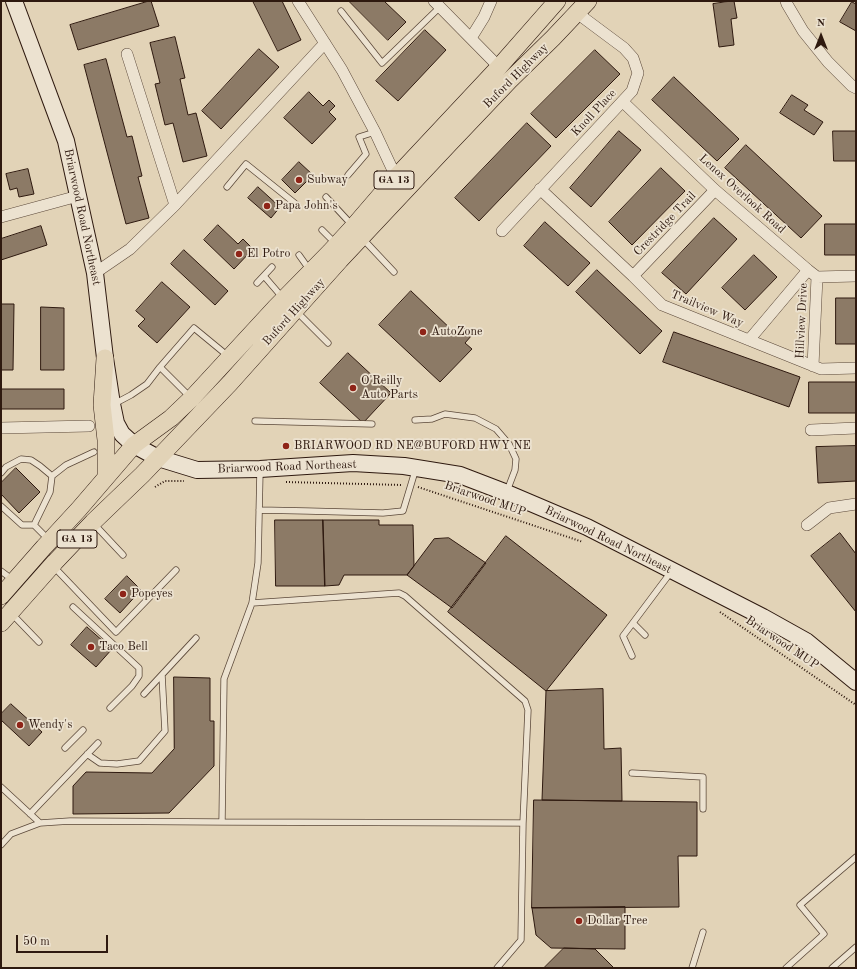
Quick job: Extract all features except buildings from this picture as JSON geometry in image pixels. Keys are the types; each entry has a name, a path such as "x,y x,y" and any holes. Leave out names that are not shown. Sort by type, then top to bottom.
{"main road":[{"name":"Buford Highway","path":"6,618 52,565 93,522 142,475 230,383 289,305 311,272 337,245 357,232 396,177 499,67 557,1"},
{"name":"Buford Highway","path":"1,596 8,576 50,541 134,445 171,418 192,398 229,357 289,305 357,232 554,38 583,7"},
{"path":"105,358 102,405 106,440 106,477"}],"street":[{"name":"Briarwood Road Northeast","path":"14,1 66,142 95,273 105,358 116,423 122,434 134,445 158,458 197,470 260,469 353,463 404,466 460,476 506,493 587,527 672,570 806,641 855,678"},
{"path":"298,1 342,70 375,132 396,177"},
{"path":"471,38 484,17 491,1"},
{"path":"786,1 803,31 828,62 852,86 856,88"},
{"path":"437,4 499,67"},
{"name":"Knoll Place","path":"502,231 632,92 638,73 633,58 583,7"},
{"path":"95,273 130,249 175,205 324,43"},
{"path":"127,54 175,205"},
{"name":"Lenox Overlook Road","path":"623,102 715,190 812,274"},
{"name":"Trailview Way","path":"540,189 662,305 821,369 856,368"},
{"name":"Crestridge Trail","path":"633,276 715,190"},
{"path":"1,217 78,196"},
{"path":"812,274 856,276"},
{"name":"Hillview Drive","path":"749,340 812,274"},
{"name":"Hillview Drive","path":"812,274 813,366"},
{"path":"1,428 89,426"},
{"path":"811,430 856,428"},
{"path":"807,525 829,508 856,504"}],"lane":[{"path":"341,11 382,63 437,4"},
{"path":"348,175 366,154 359,137 375,132"},
{"path":"227,187 246,164 297,205"},
{"path":"326,197 394,272"},
{"path":"322,230 337,245"},
{"path":"299,255 311,272"},
{"path":"257,283 272,267"},
{"path":"264,276 289,305 328,343"},
{"path":"112,404 132,395 148,384 160,367 194,328 229,357"},
{"path":"160,367 192,398"},
{"path":"415,420 432,419 445,414 475,418 496,429 509,444 516,458 515,470 506,493"},
{"path":"255,421 372,424"},
{"path":"34,525 50,492 52,476 66,465 94,452"},
{"path":"1,473 6,467 21,458 31,460 52,476"},
{"path":"260,510 383,513 403,511 416,468"},
{"path":"222,822 224,679 252,603 258,563 260,469"},
{"path":"1,506 22,525 34,525 50,541"},
{"path":"93,522 123,555"},
{"path":"52,565 116,632 176,570"},
{"path":"632,656 623,636 672,570"},
{"path":"252,603 399,593 405,596 525,701 528,710 523,822 521,940 497,968"},
{"path":"73,607 139,668 139,676 132,686 110,708"},
{"path":"6,618 38,642"},
{"path":"633,623 645,635"},
{"path":"144,694 196,638"},
{"path":"87,754 100,763 117,764 139,761 165,731 162,675"},
{"path":"65,748 83,730"},
{"path":"30,814 98,743"},
{"path":"632,773 703,777 704,809"},
{"path":"1,787 40,823"},
{"path":"1,845 11,834 40,823 70,821 523,822"},
{"path":"786,968 824,934 800,904 856,857"},
{"path":"692,968 703,932"},
{"path":"832,968 856,947"}],"path":[{"path":"282,482 404,485"},
{"name":"Briarwood MUP","path":"422,487 586,543"},
{"name":"Briarwood MUP","path":"720,612 856,705"}],"place":[{"name":"Subway","path":"299,180"},
{"name":"Papa John's","path":"267,206"},
{"name":"El Potro","path":"239,254"},
{"name":"AutoZone","path":"423,332"},
{"name":"O'Reilly Auto Parts","path":"353,388"},
{"name":"BRIARWOOD RD NE@BUFORD HWY NE","path":"286,446"},
{"name":"Popeyes","path":"123,594"},
{"name":"Taco Bell","path":"91,647"},
{"name":"Wendy's","path":"20,725"},
{"name":"Dollar Tree","path":"579,921"}]}
